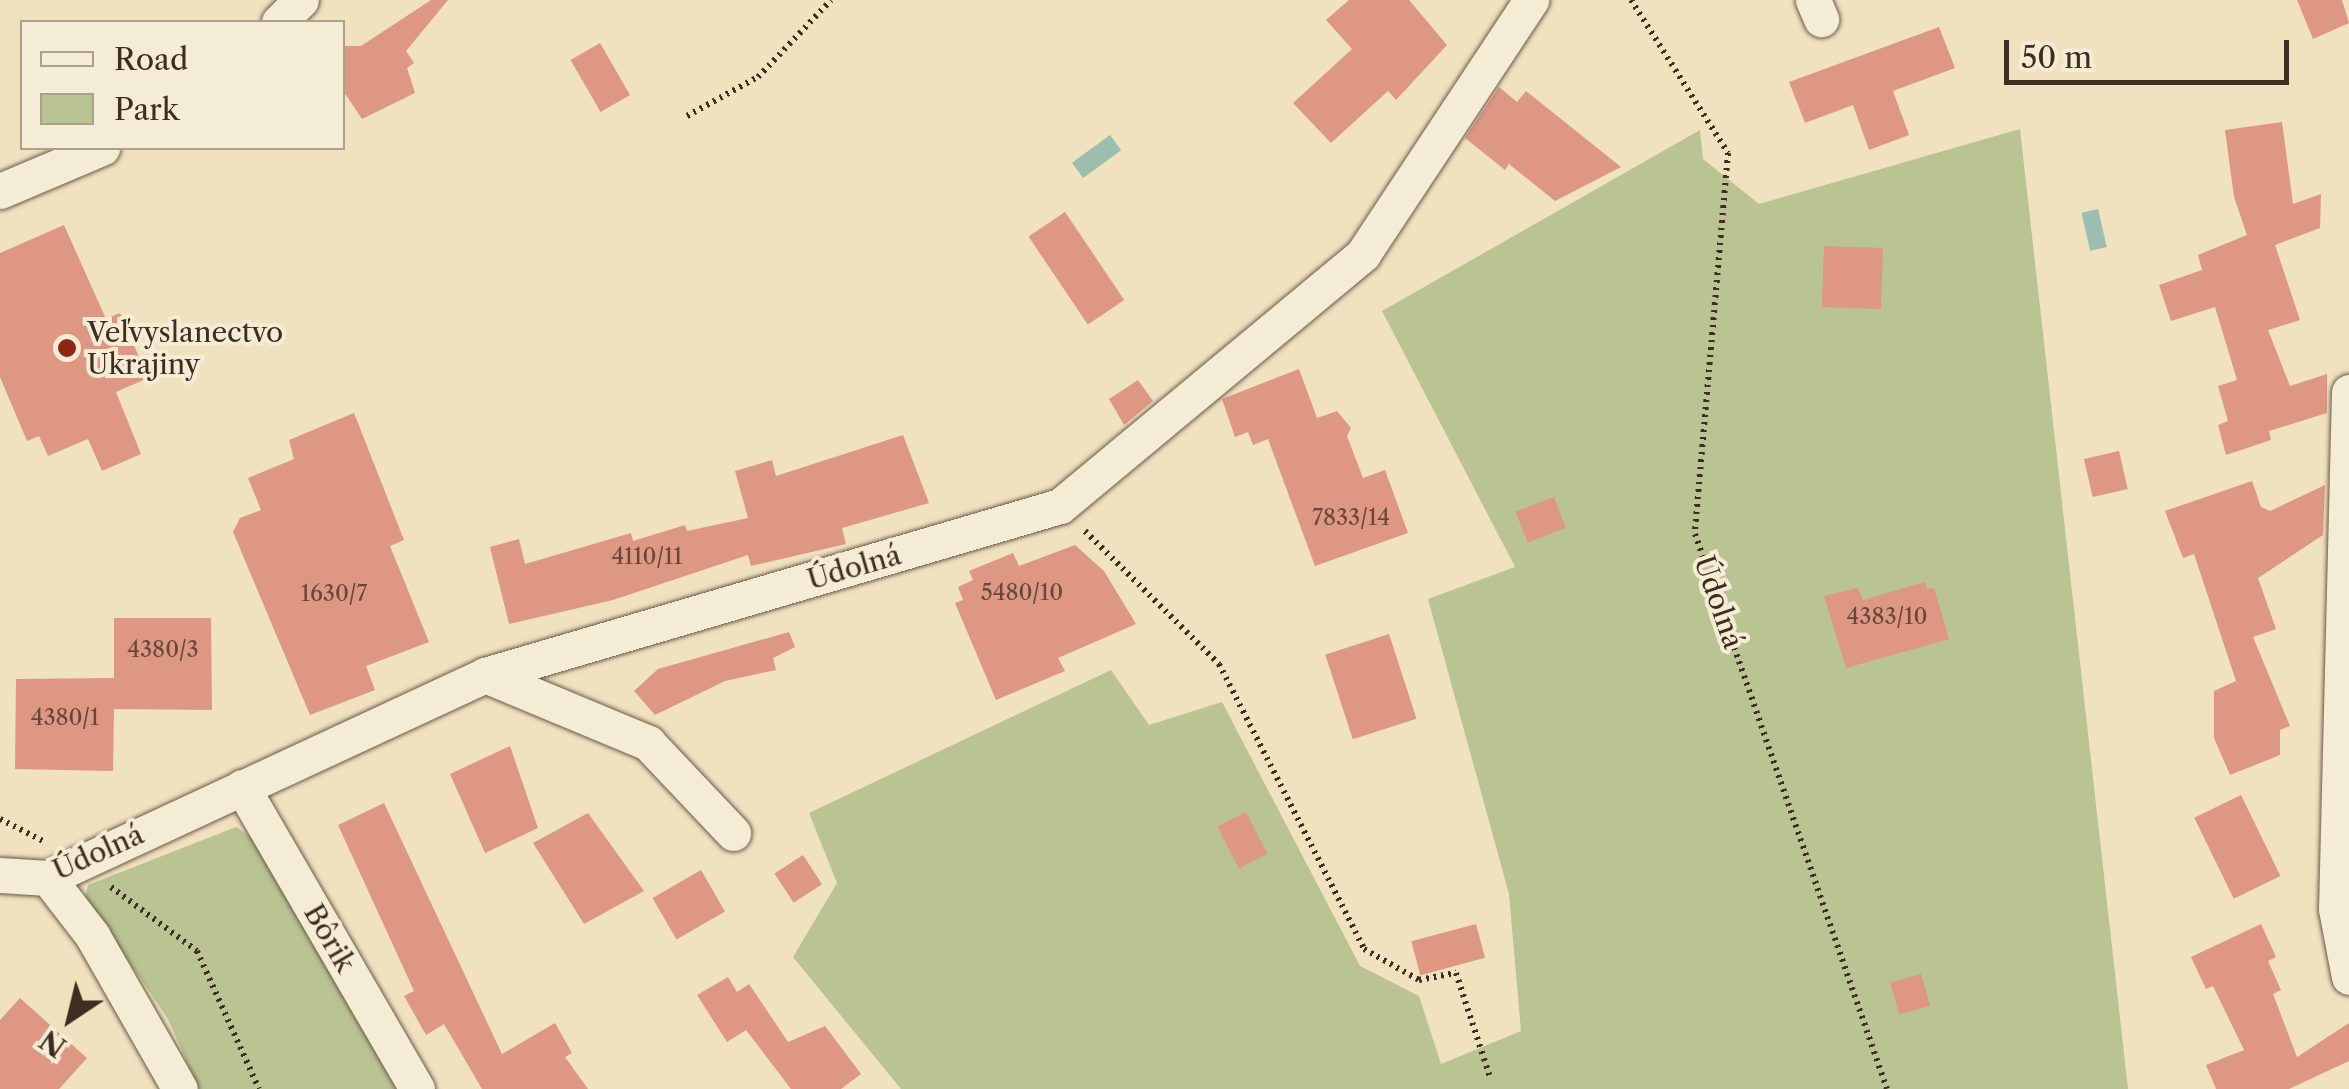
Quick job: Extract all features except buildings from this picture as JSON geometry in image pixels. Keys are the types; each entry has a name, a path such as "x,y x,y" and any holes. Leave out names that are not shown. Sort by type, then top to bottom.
{"street":[{"path":"281,20 301,0"},
{"name":"Údolná","path":"0,875 63,870 485,676 1060,506 1363,254 1531,0"},
{"path":"0,191 97,150"},
{"path":"2349,392 2336,909 2349,978"},
{"path":"485,676 648,742 733,833"},
{"name":"Bôrik","path":"242,786 417,1089"},
{"path":"63,870 92,934 180,1089"}],"path":[{"path":"687,116 758,77 831,0"},
{"name":"Údolná","path":"1631,0 1728,153 1695,534 1887,1089"},
{"path":"1060,506 1219,664 1364,949 1419,980 1456,974 1490,1077"},
{"path":"63,870 196,951 260,1089"}],"green space":[{"path":"2020,129 2128,1089 901,1089 793,957 837,883 809,813 1111,670 1149,725 1222,702 1360,966 1419,996 1441,1064 1521,1031 1509,894 1428,599 1515,567 1382,311 1700,130 1703,159 1759,204"},
{"path":"236,827 255,840 396,1089 199,1089 168,1019 85,897 88,885"}],"shaded area":[{"path":"1110,135 1121,150 1083,178 1072,163"},
{"path":"2098,209 2107,247 2090,251 2081,213"}],"place":[{"name":"Veľvyslanectvo Ukrajiny","path":"67,348"}]}
